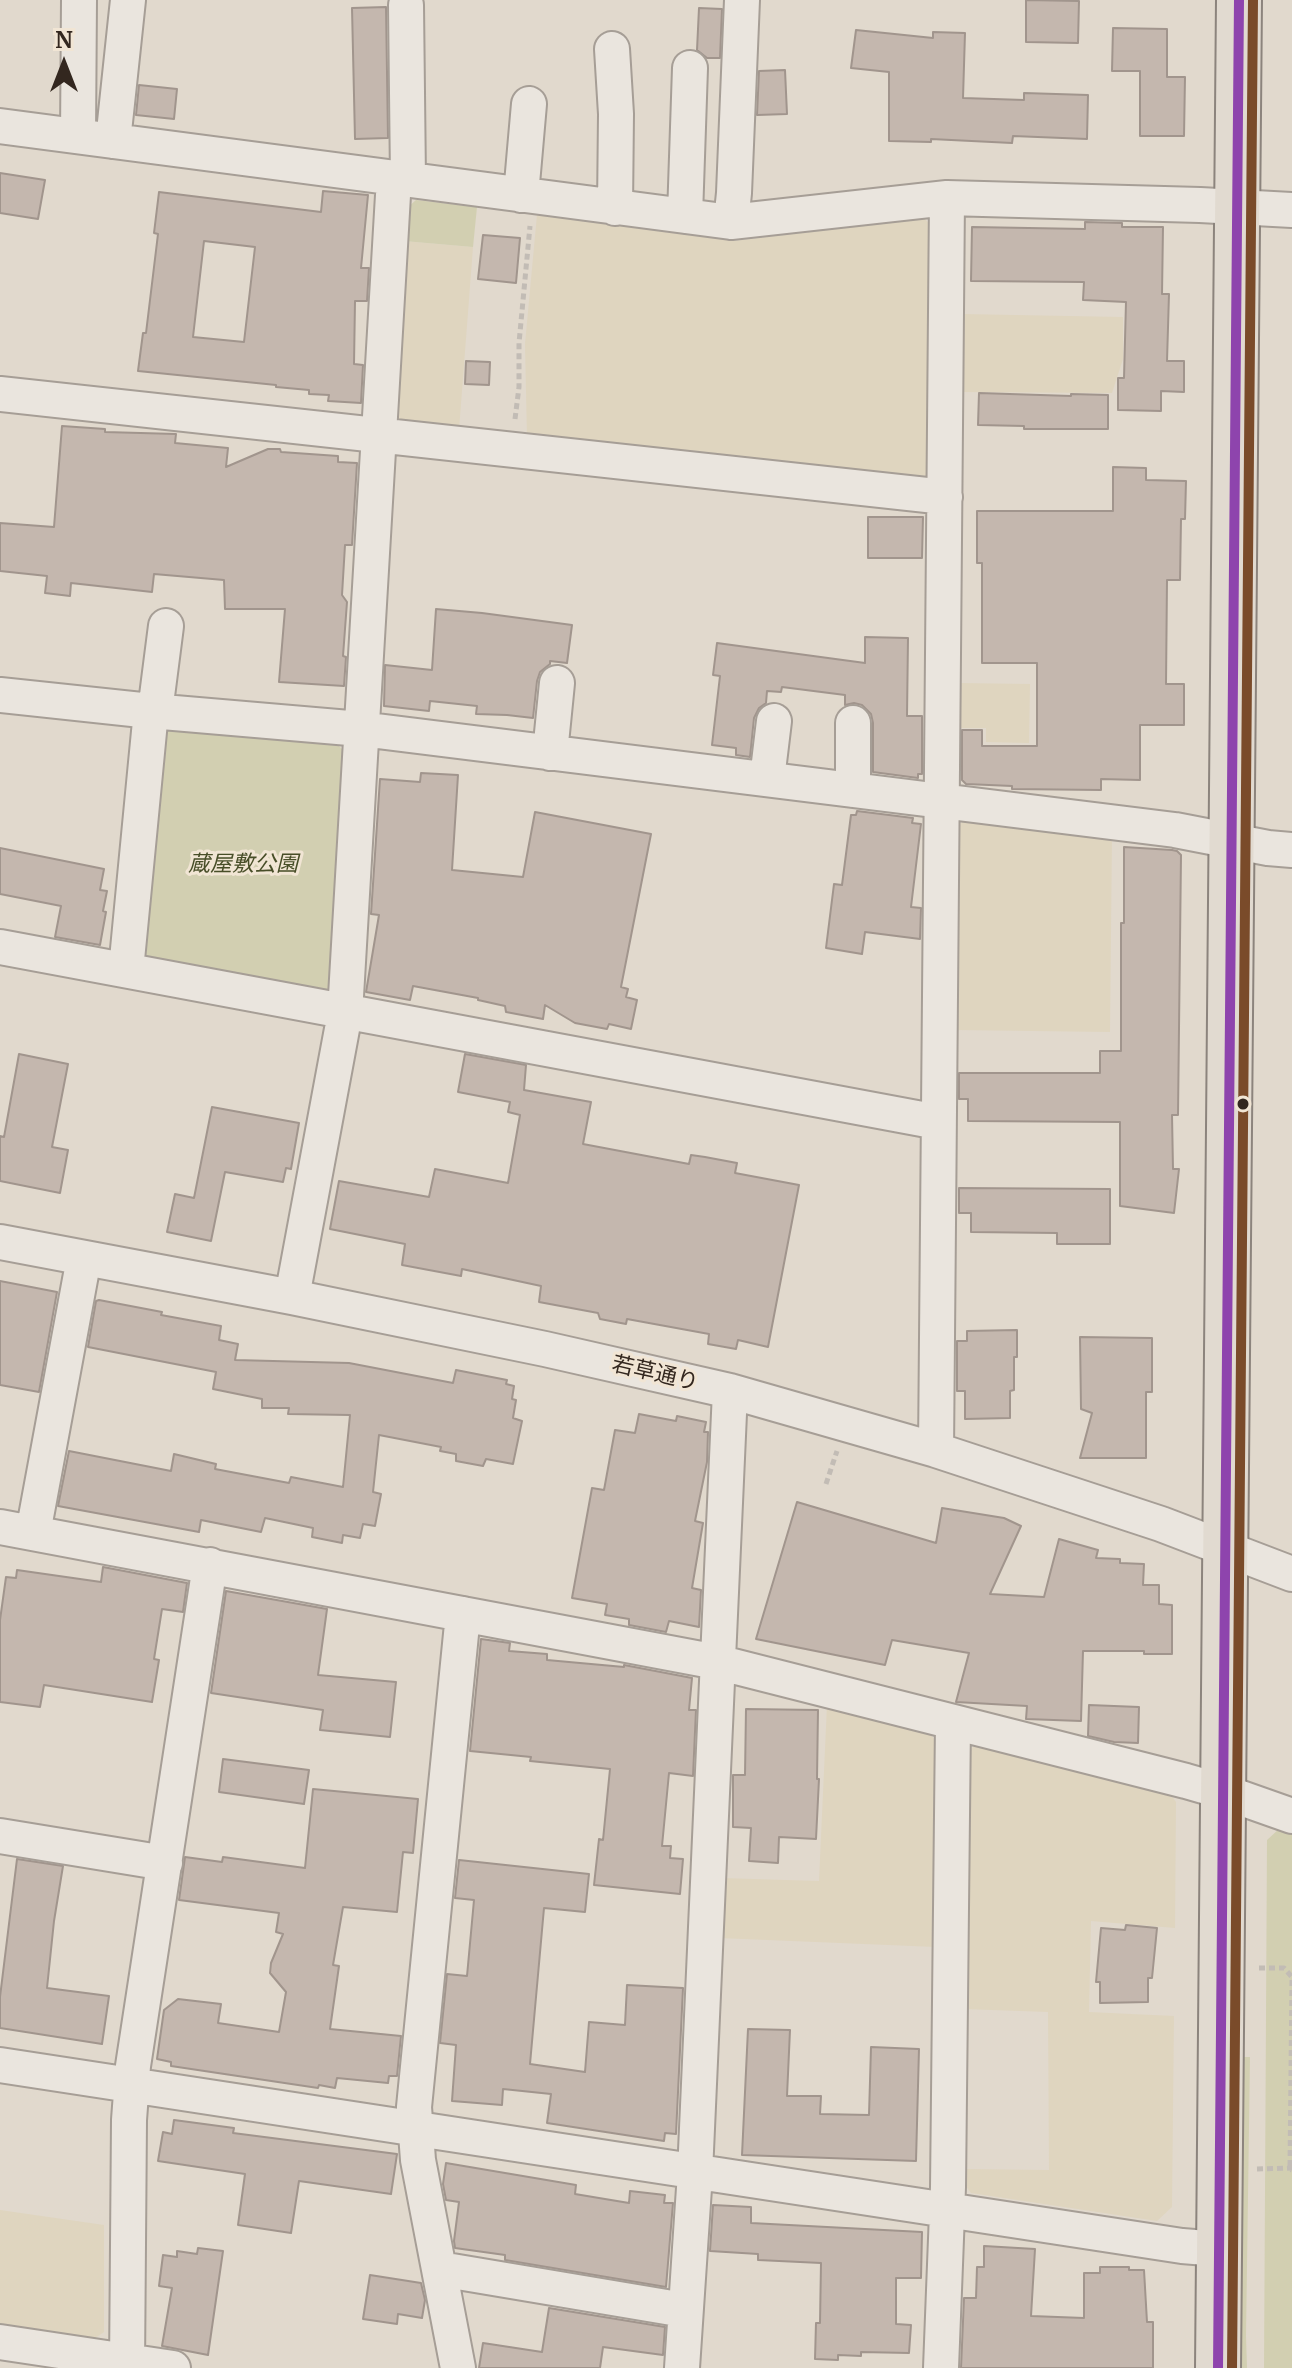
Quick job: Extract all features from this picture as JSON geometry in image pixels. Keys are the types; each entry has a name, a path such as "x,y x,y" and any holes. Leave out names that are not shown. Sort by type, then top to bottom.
{"main road":[{"path":"1218,2368 1239,0"}],"street":[{"path":"78,136 79,0"},
{"path":"113,141 128,0"},
{"path":"731,222 742,0"},
{"path":"292,1297 345,1013 378,436 401,179 406,5"},
{"path":"612,49 616,114 615,208"},
{"path":"685,216 690,68"},
{"path":"527,196 529,104"},
{"path":"0,126 731,222 947,198 1292,210"},
{"path":"936,1450 947,198"},
{"path":"0,394 945,497"},
{"path":"126,970 151,711 157,696 166,626"},
{"path":"550,753 557,683"},
{"path":"0,695 361,729 1184,832 1292,850"},
{"path":"767,779 774,721"},
{"path":"853,723 853,790"},
{"path":"0,947 938,1122"},
{"name":"若草通り","path":"0,1242 292,1297 730,1391 936,1450 1161,1524 1292,1574"},
{"path":"33,1533 84,1258"},
{"path":"682,2368 695,2173 730,1391"},
{"path":"0,1527 717,1662 1224,1792 1292,1816"},
{"path":"127,2364 129,2120 133,2066 210,1565"},
{"path":"458,2368 418,2160 414,2107 463,1614"},
{"path":"941,2368 953,1722"},
{"path":"0,1836 165,1863"},
{"path":"0,2065 946,2211 1219,2249"},
{"path":"440,2269 684,2310"},
{"path":"0,2342 127,2364 173,2368"}],"path":[{"path":"515,419 527,196"},
{"path":"826,1484 837,1451"},
{"path":"1257,2169 1291,2169 1292,1977 1284,1968 1259,1968"}],"shaded area":[{"path":"537,215 734,241 924,218 933,228 932,472 922,481 527,438 525,344"},
{"path":"404,241 473,247 459,430 403,424 393,414"},
{"path":"961,314 1123,317 1123,359 1112,393 960,392"},
{"path":"958,683 1030,684 1029,743 986,742 986,728 958,728"},
{"path":"967,818 1112,835 1110,1032 955,1030 956,827"},
{"path":"827,1705 929,1732 937,1743 936,1947 719,1938 721,1878 819,1881"},
{"path":"977,1744 1169,1792 1176,1802 1175,1928 1091,1921 1089,2012 1174,2016 1172,2207 1157,2221 971,2193 962,2181 962,2169 1049,2170 1048,2012 963,2009 966,1753"},
{"path":"0,2210 104,2225 104,2332 91,2341 0,2327"}],"green space":[{"path":"416,200 477,207 473,247 404,241 406,209"},
{"name":"蔵屋敷公園","path":"169,724 335,742 346,753 333,986 323,995 146,961 138,950 158,734"},
{"path":"1280,1828 1292,1832 1292,2368 1264,2368 1267,1840"},
{"path":"1242,2057 1250,2057 1247,2368 1240,2368"}],"building":[{"path":"1026,0 1079,1 1078,43 1026,42"},
{"path":"386,7 388,138 355,139 352,8"},
{"path":"699,8 722,9 720,58 707,58 697,50"},
{"path":"1113,28 1167,29 1167,77 1185,77 1184,136 1140,136 1140,71 1112,71"},
{"path":"856,30 933,38 933,32 965,33 963,98 1024,100 1024,93 1088,95 1087,139 1013,136 1012,143 931,139 931,142 889,141 889,72 851,68"},
{"path":"785,70 787,114 757,115 759,71"},
{"path":"139,85 177,89 174,119 136,115"},
{"path":"0,173 45,180 38,219 0,213"},
{"path":"323,191 368,195 361,268 369,268 367,301 355,301 354,364 363,365 361,403 328,401 329,395 309,394 309,390 276,385 138,371 143,333 146,333 158,234 154,233 159,192 321,212","holes":["204,241 255,247 244,342 193,337"]},
{"path":"1085,222 1122,223 1122,227 1163,227 1162,294 1169,294 1167,361 1184,361 1184,392 1161,391 1161,411 1118,410 1118,378 1124,378 1126,302 1083,300 1084,282 971,281 972,227 1085,229"},
{"path":"483,235 520,238 516,283 478,279"},
{"path":"466,361 490,362 489,385 465,384"},
{"path":"979,393 1108,395 1108,429 1024,429 1024,426 978,425"},
{"path":"62,426 105,429 105,432 176,434 175,443 228,448 226,467 268,449 338,456 338,462 357,463 352,545 345,545 342,595 347,602 344,686 279,682 285,609 225,609 224,580 154,574 152,592 71,583 70,596 45,593 47,576 0,571 0,523 54,527"},
{"path":"1113,467 1146,468 1146,480 1186,481 1185,519 1181,519 1180,580 1167,580 1166,684 1184,684 1184,725 1140,725 1140,780 1101,779 1101,790 1012,789 1012,786 966,784 962,780 962,730 982,730 982,746 1037,746 1037,663 982,663 982,563 977,563 977,511 1113,511"},
{"path":"868,517 923,517 922,558 868,558"},
{"path":"436,609 572,625 567,663 550,661 540,672 533,718 476,714 477,706 430,701 429,711 384,706 385,665 432,670"},
{"path":"865,637 908,638 907,716 922,716 922,774 918,774 918,778 873,772 871,714 862,705 845,705 845,695 782,687 781,692 767,691 766,703 754,718 750,757 736,755 736,748 712,745 720,676 713,675 717,643 865,663"},
{"path":"421,773 458,775 452,870 523,877 535,812 651,834 621,987 628,989 626,997 637,1000 631,1029 609,1024 607,1029 575,1023 545,1005 543,1019 506,1012 505,1006 478,998 413,986 410,1000 366,992 379,915 371,914 380,779 420,782"},
{"path":"857,811 913,818 912,823 921,824 911,907 921,908 920,939 865,932 862,954 826,948 834,884 842,885 851,815 856,815"},
{"path":"1124,847 1172,850 1181,855 1178,1115 1172,1115 1173,1169 1179,1169 1174,1213 1120,1206 1120,1122 968,1121 968,1099 959,1099 959,1073 1100,1073 1100,1051 1121,1051"},
{"path":"0,848 104,869 100,890 107,891 103,911 106,912 100,945 55,937 61,906 0,894"},
{"path":"19,1054 68,1064 52,1147 68,1150 60,1193 0,1181 0,1136 4,1137"},
{"path":"465,1054 526,1065 524,1090 591,1102 583,1144 689,1164 691,1155 737,1163 735,1173 799,1185 768,1347 738,1340 736,1349 708,1344 709,1334 627,1319 626,1324 600,1319 598,1313 539,1302 541,1286 462,1269 461,1276 402,1265 405,1244 330,1229 339,1181 429,1197 435,1169 508,1183 520,1115 508,1112 510,1102 458,1092"},
{"path":"212,1107 299,1123 291,1169 286,1168 283,1182 225,1172 211,1241 167,1232 175,1194 194,1198"},
{"path":"959,1188 1110,1189 1110,1244 1057,1244 1057,1233 971,1232 971,1213 959,1213"},
{"path":"0,1281 57,1292 39,1392 0,1385"},
{"path":"96,1301 221,1326 219,1340 238,1344 235,1360 349,1363 453,1383 456,1370 507,1380 506,1384 514,1386 512,1399 516,1400 513,1418 522,1421 513,1464 486,1459 483,1466 456,1461 456,1454 440,1451 441,1447 379,1435 373,1492 381,1494 375,1526 363,1524 360,1538 343,1535 342,1543 312,1537 313,1528 265,1518 261,1532 201,1520 199,1532 58,1506 69,1451 171,1471 174,1454 216,1464 215,1469 289,1483 291,1477 343,1487 350,1415 288,1414 289,1408 262,1408 262,1399 213,1389 216,1372 88,1347"},
{"path":"1017,1330 1010,1418 965,1419 965,1391 957,1391 957,1341 967,1341 967,1331"},
{"path":"1080,1337 1152,1338 1152,1392 1146,1392 1146,1458 1080,1458 1092,1413 1081,1409"},
{"path":"639,1414 676,1421 677,1416 706,1422 707,1462 695,1521 703,1523 692,1588 701,1590 699,1627 669,1621 666,1632 629,1625 629,1619 605,1615 607,1604 572,1598 592,1488 604,1490 615,1430 635,1433"},
{"path":"797,1502 936,1543 942,1508 1004,1518 1021,1526 990,1594 1044,1597 1059,1539 1098,1550 1096,1558 1144,1564 1143,1585 1159,1585 1159,1604 1172,1605 1172,1654 1083,1651 1081,1721 1026,1719 1027,1706 956,1702 969,1653 892,1640 885,1665 756,1639"},
{"path":"103,1567 187,1583 183,1612 162,1609 154,1659 159,1660 152,1702 44,1685 40,1707 0,1702 0,1620 6,1577 16,1578 17,1570 101,1582"},
{"path":"226,1591 327,1609 318,1675 396,1682 390,1737 320,1730 323,1710 211,1693"},
{"path":"481,1639 510,1643 509,1651 547,1654 547,1660 624,1665 692,1678 689,1710 696,1710 693,1776 669,1773 662,1846 671,1846 670,1858 683,1859 680,1894 594,1885 599,1839 603,1840 610,1769 470,1751"},
{"path":"1089,1705 1139,1707 1138,1743 1088,1736"},
{"path":"746,1709 818,1710 816,1839 779,1837 778,1863 749,1861 751,1828 733,1827 733,1775 745,1775"},
{"path":"223,1759 309,1770 304,1804 219,1792"},
{"path":"313,1789 418,1799 413,1853 403,1852 397,1912 343,1907 333,1965 339,1966 330,2029 401,2036 397,2076 389,2076 388,2083 337,2078 335,2088 319,2085 318,2088 171,2066 171,2062 157,2059 164,2010 178,1999 221,2004 218,2023 279,2032 286,1992 270,1973 283,1934 276,1932 279,1913 179,1900 185,1857 222,1862 223,1857 305,1868"},
{"path":"17,1859 63,1866 47,1988 109,1996 102,2044 0,2028 0,1997"},
{"path":"459,1860 589,1874 585,1912 544,1908 530,2064 585,2072 589,2022 625,2025 627,1985 683,1988 676,2134 665,2133 664,2141 547,2123 551,2094 503,2089 502,2105 452,2101 456,2045 440,2043 447,1974 467,1976 474,1900 455,1898"},
{"path":"1126,1925 1157,1928 1152,1978 1148,1978 1148,2002 1100,2003 1100,1982 1096,1982 1101,1928 1125,1930"},
{"path":"748,2029 790,2030 787,2096 821,2096 820,2114 869,2115 871,2047 919,2049 916,2161 742,2155"},
{"path":"174,2120 234,2128 233,2133 397,2154 391,2194 299,2181 291,2233 238,2225 245,2174 158,2161 163,2132 172,2134"},
{"path":"446,2163 576,2185 575,2194 629,2203 630,2191 665,2195 664,2203 673,2203 666,2287 505,2260 505,2255 455,2248 459,2202 446,2200 443,2184"},
{"path":"713,2205 751,2207 751,2223 922,2232 921,2278 896,2278 896,2324 911,2325 909,2353 861,2352 861,2356 838,2355 838,2360 815,2359 816,2323 820,2323 821,2263 758,2260 758,2254 710,2251"},
{"path":"984,2246 1035,2249 1031,2316 1084,2318 1084,2273 1100,2273 1100,2267 1144,2270 1147,2322 1153,2322 1153,2368 961,2368 964,2298 976,2298 977,2267 984,2267"},
{"path":"198,2248 223,2251 208,2355 162,2346 172,2288 159,2286 163,2255 177,2257 177,2251 197,2254"},
{"path":"370,2275 421,2283 425,2300 422,2318 398,2314 397,2324 363,2319"},
{"path":"549,2308 665,2327 663,2355 603,2347 600,2368 479,2368 483,2343 542,2352"}],"transit line":[{"path":"1218,2368 1239,0"},
{"path":"1232,2368 1253,0"}]}
